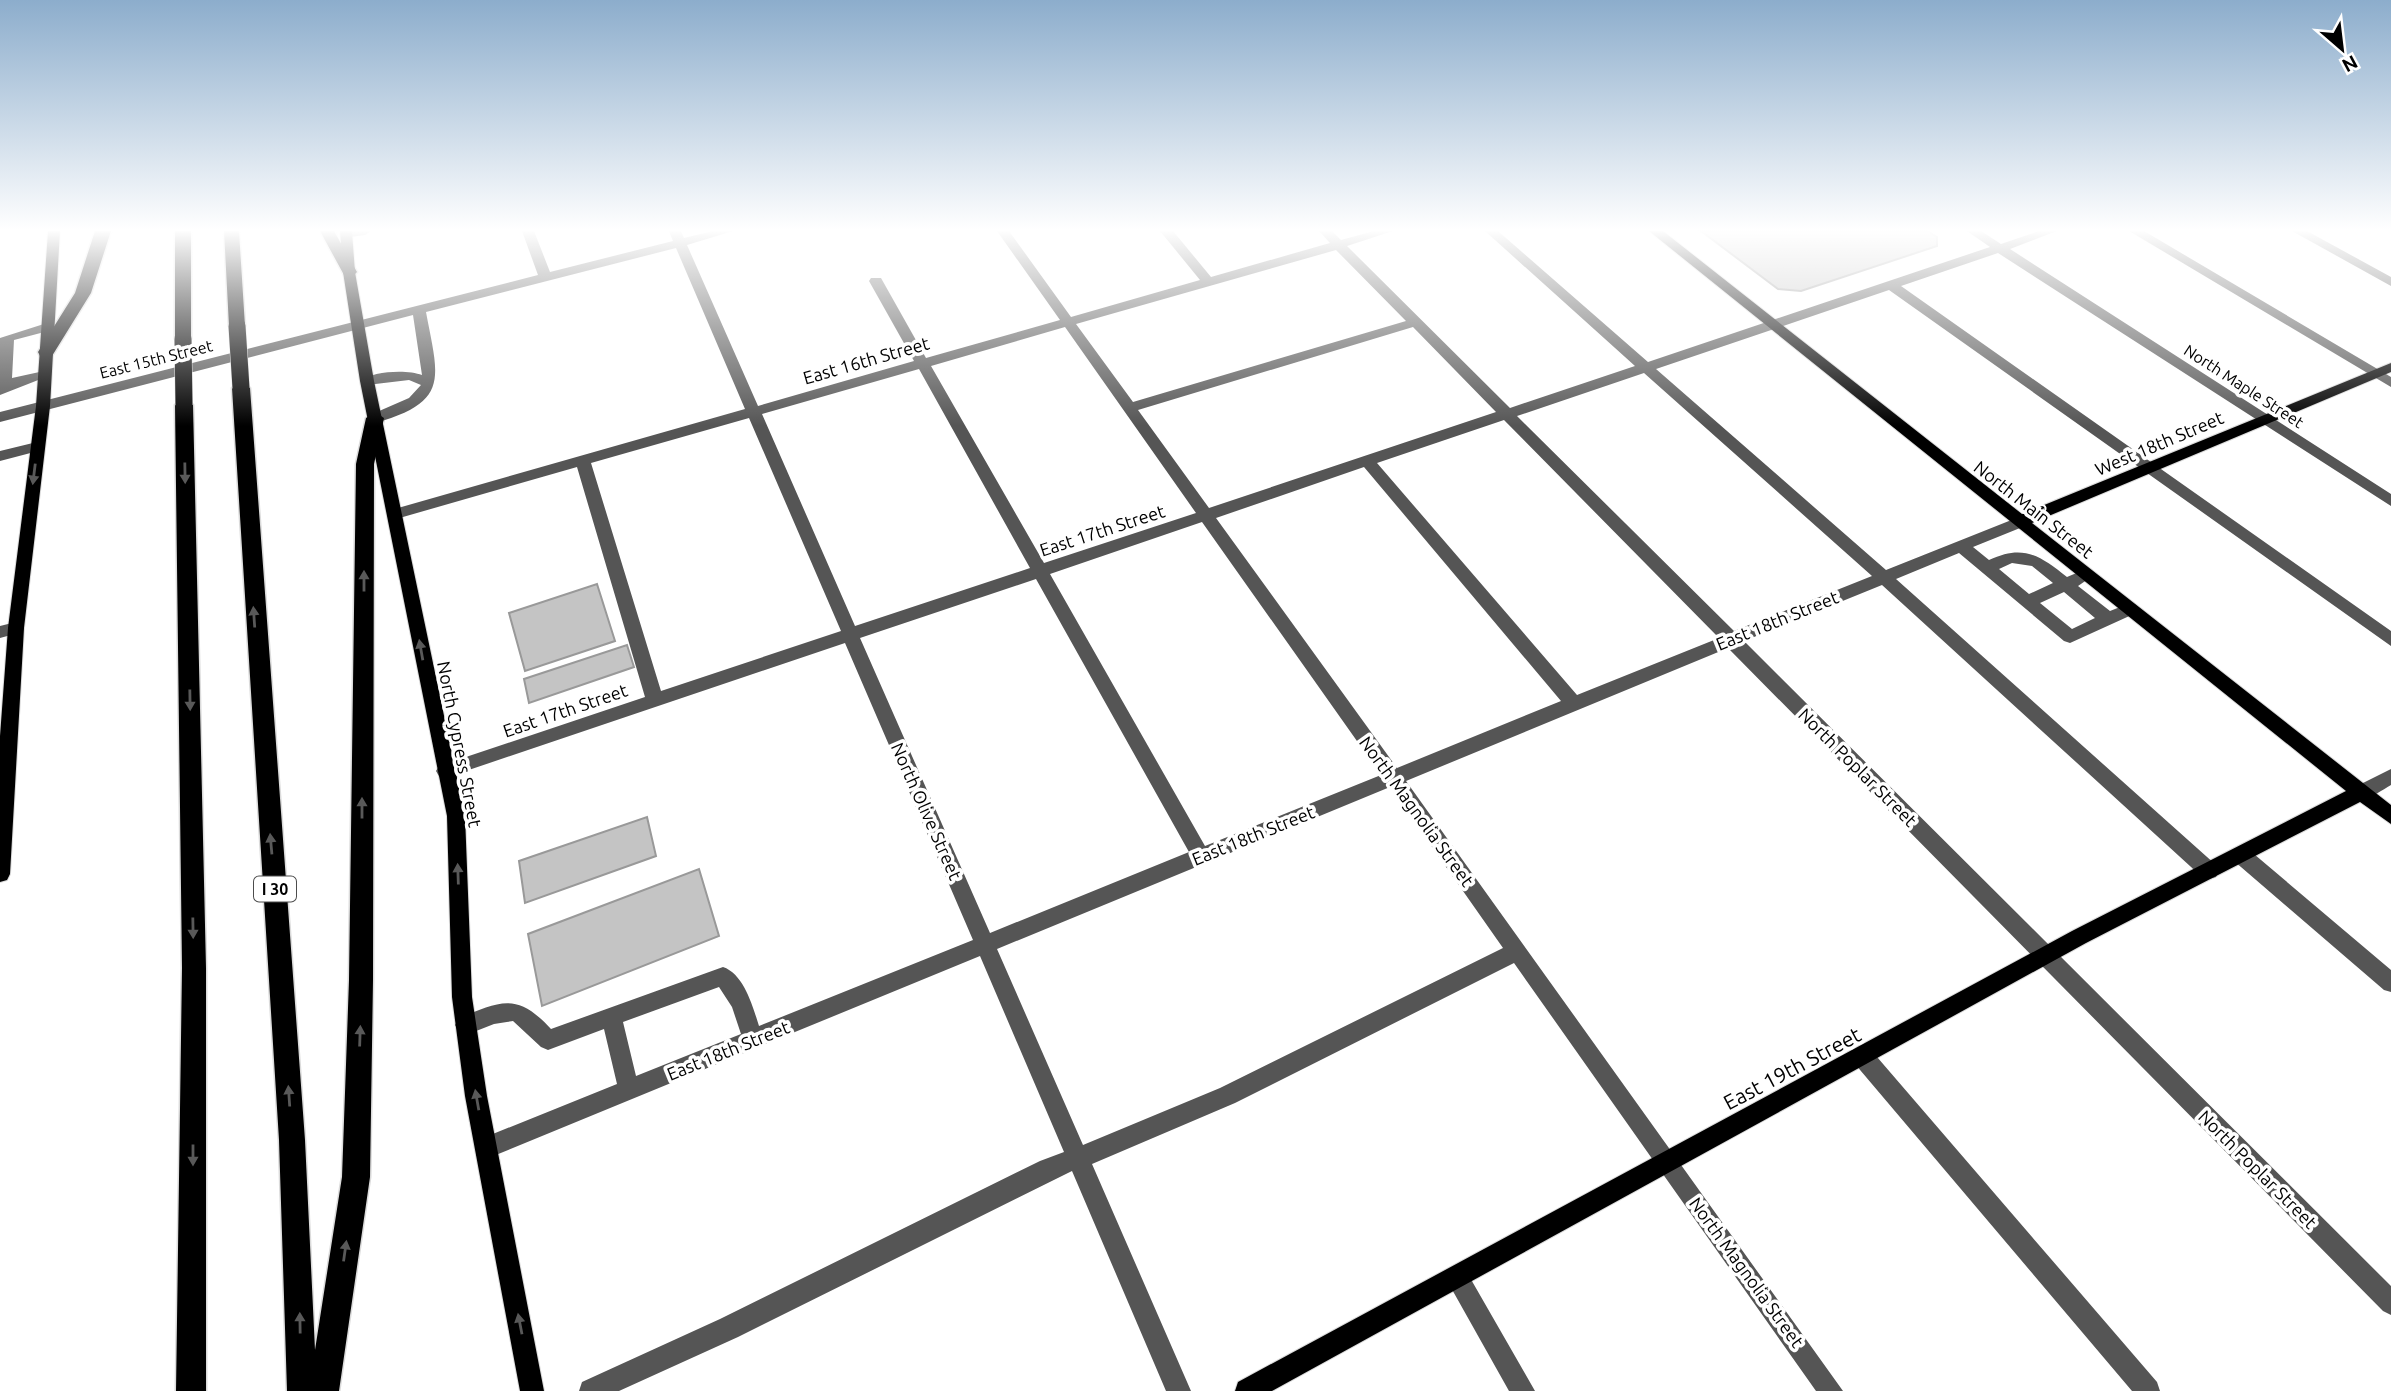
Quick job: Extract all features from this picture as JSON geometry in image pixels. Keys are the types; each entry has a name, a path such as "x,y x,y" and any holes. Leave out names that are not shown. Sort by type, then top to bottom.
{"highway":[{"path":"46,352 81,296"},
{"path":"183,296 194,968 191,1391"},
{"name":"I 30","path":"234,296 259,698 280,952 299,1256 302,1391"},
{"path":"324,1391 356,1177 361,980 365,476 375,418"}],"main road":[{"path":"0,874 8,630 43,406 49,296"},
{"name":"North Cypress Street","path":"353,296 367,381 456,816 462,997 486,1148 532,1391"},
{"name":"North Main Street","path":"1734,296 2391,816"},
{"name":"West 18th Street","path":"2019,522 2391,367"},
{"name":"East 19th Street","path":"1247,1391 2046,956 2362,792"}],"street":[{"name":"East 15th Street","path":"0,417 475,296"},
{"name":"North Olive Street","path":"704,296 1179,1391"},
{"path":"884,296 1201,856"},
{"name":"North Magnolia Street","path":"1049,296 1831,1391"},
{"name":"East 16th Street","path":"396,514 1159,296"},
{"name":"North Poplar Street","path":"1390,296 2391,1303"},
{"path":"1566,296 1884,577 2209,871"},
{"name":"East 17th Street","path":"445,771 1859,296"},
{"path":"1906,296 2391,640"},
{"name":"North Maple Street","path":"2074,296 2391,501"},
{"path":"2243,296 2391,383"},
{"path":"375,418 414,400 427,389 428,360 419,310"},
{"path":"1129,408 1416,322"},
{"path":"44,375 2,389 4,338 47,327"},
{"path":"367,381 410,375 429,383"},
{"path":"0,456 37,447"},
{"path":"583,461 655,700"},
{"path":"1367,461 1574,704"},
{"name":"East 18th Street","path":"486,1148 2019,522"},
{"path":"1962,547 2070,638 2130,609"},
{"path":"1987,568 2010,557 2036,561 2108,619"},
{"path":"2027,602 2086,575"},
{"path":"2362,792 2391,776"},
{"path":"2241,855 2391,983"},
{"path":"591,1391 741,1322 1048,1169 1103,1151 1334,1044 1517,951"},
{"path":"466,1025 507,1009 523,1013 548,1040 723,976 741,1003 753,1039"},
{"path":"611,1017 629,1090"},
{"path":"1863,1057 2148,1391"},
{"path":"1457,1277 1522,1391"}],"building":[{"path":"597,584 615,641 525,671 509,613"},
{"path":"627,645 634,667 529,703 524,679"},
{"path":"647,817 656,856 525,903 519,861"},
{"path":"699,869 719,936 542,1006 528,934"}]}
